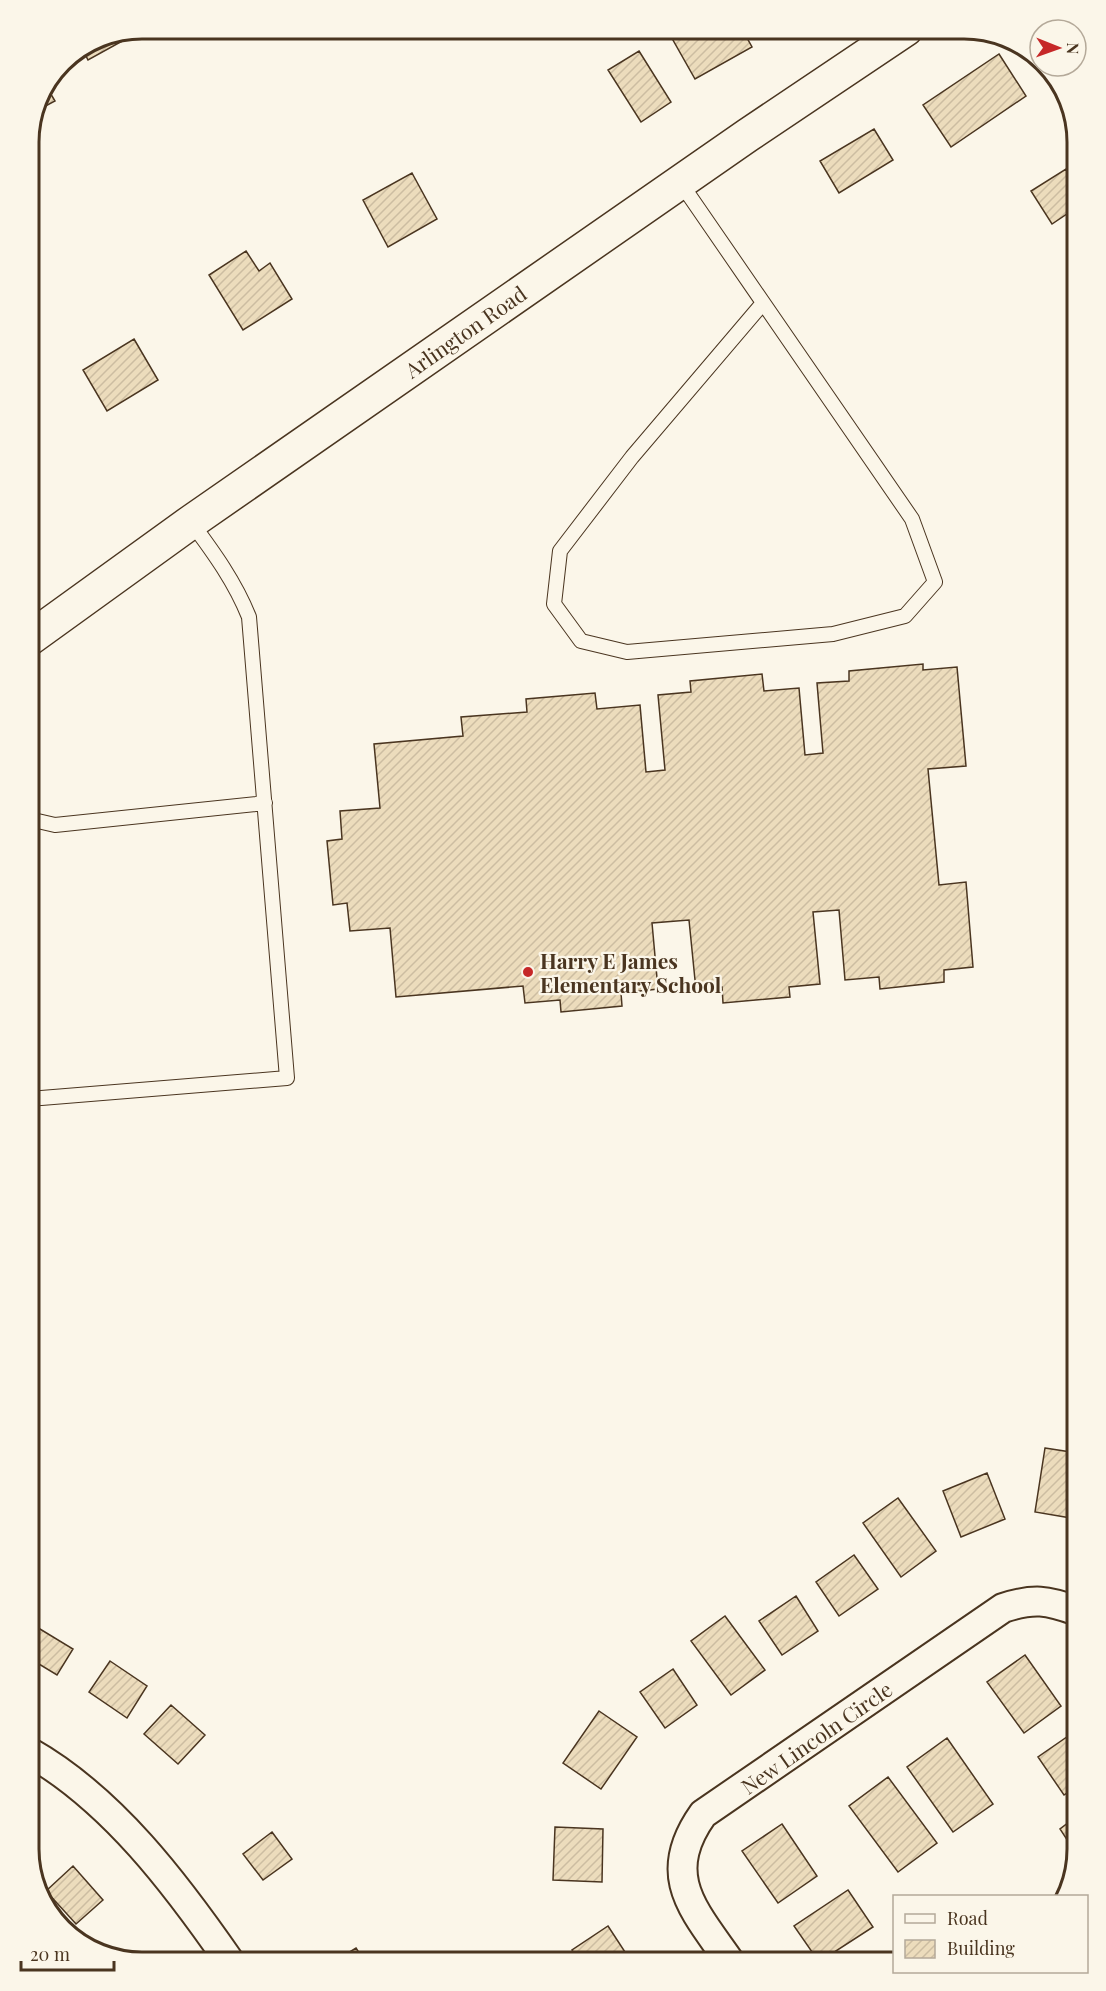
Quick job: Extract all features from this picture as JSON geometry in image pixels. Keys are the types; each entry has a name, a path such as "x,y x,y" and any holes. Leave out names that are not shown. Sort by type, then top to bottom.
{"main road":[{"name":"Arlington Road","path":"39,632 191,522 680,182 891,39"}],"street":[{"name":"New Lincoln Circle","path":"723,1952 689,1902 682,1879 681,1860 690,1833 703,1814 1003,1608 1026,1600 1051,1601 1067,1607"},
{"path":"39,1759 70,1778 131,1833 222,1952"}],"lane":[{"path":"680,182 912,519 935,582 905,616 833,634 627,652 581,641 554,604 560,550 632,457 763,303"},
{"path":"39,1098 287,1078 249,617 240,594 191,522"},
{"path":"39,821 54,825 265,803"}],"building":[{"path":"672,39 748,39 752,47 695,79"},
{"path":"122,41 88,60 86,56 90,53 109,44"},
{"path":"639,51 671,102 641,122 608,70"},
{"path":"999,54 1026,96 951,147 923,105"},
{"path":"51,94 55,101 46,106"},
{"path":"874,129 893,160 839,193 820,161"},
{"path":"1066,169 1067,214 1052,224 1031,191"},
{"path":"412,173 437,219 388,247 363,200"},
{"path":"246,251 259,271 270,263 292,299 243,330 209,275"},
{"path":"134,339 158,380 107,411 83,370"},
{"path":"923,664 923,670 957,667 966,766 928,769 939,885 966,882 973,967 944,970 944,982 880,989 879,977 845,980 839,910 813,912 820,984 789,987 790,997 723,1003 722,987 696,990 689,920 652,923 658,989 621,993 622,1006 561,1012 560,1000 525,1003 523,986 396,997 390,928 350,931 347,903 333,905 327,841 342,839 340,811 380,808 374,744 463,736 461,717 527,712 526,699 595,693 597,709 640,705 646,772 665,770 658,695 691,692 690,681 762,674 764,691 799,688 805,755 823,753 817,683 849,681 849,671"},
{"path":"1045,1448 1067,1451 1067,1517 1035,1512"},
{"path":"987,1473 1005,1519 961,1537 943,1491"},
{"path":"898,1498 936,1551 901,1577 863,1523"},
{"path":"854,1555 878,1589 839,1616 816,1582"},
{"path":"796,1596 818,1631 782,1655 759,1621"},
{"path":"725,1616 765,1670 731,1695 691,1641"},
{"path":"39,1628 73,1649 57,1675 39,1664"},
{"path":"1025,1655 1061,1706 1024,1733 987,1682"},
{"path":"110,1661 147,1686 127,1718 89,1692"},
{"path":"673,1669 697,1705 665,1728 640,1692"},
{"path":"171,1705 205,1735 178,1764 144,1734"},
{"path":"599,1711 637,1737 601,1789 563,1763"},
{"path":"1067,1737 1067,1793 1064,1795 1038,1757"},
{"path":"947,1738 993,1804 953,1832 907,1767"},
{"path":"888,1777 937,1843 898,1872 849,1806"},
{"path":"782,1824 817,1876 778,1903 742,1851"},
{"path":"1067,1824 1067,1840 1060,1829"},
{"path":"555,1827 603,1829 602,1882 553,1880"},
{"path":"272,1832 292,1859 263,1880 243,1854"},
{"path":"73,1866 103,1900 76,1924 51,1896 48,1889"},
{"path":"848,1890 873,1927 834,1952 812,1952 794,1926"},
{"path":"608,1926 625,1952 573,1952 572,1950"}],"place":[{"name":"Harry E James Elementary School","path":"528,972"}]}
